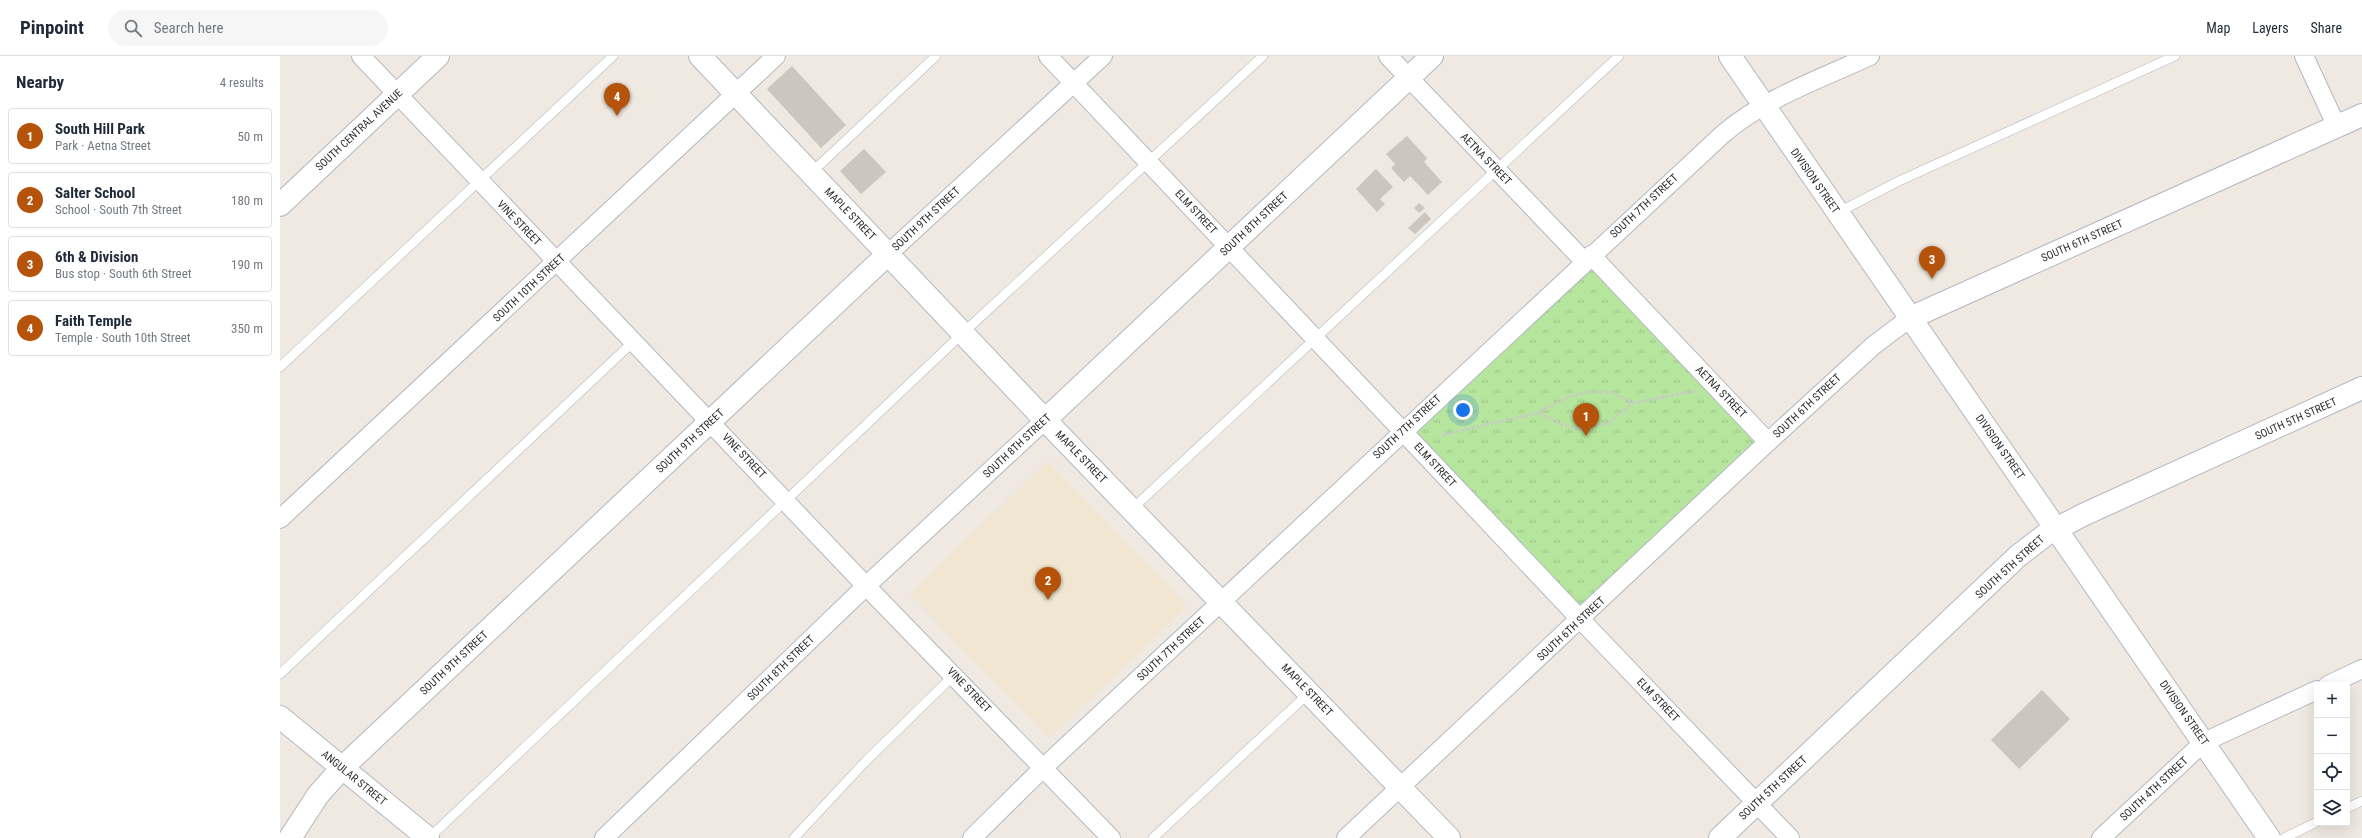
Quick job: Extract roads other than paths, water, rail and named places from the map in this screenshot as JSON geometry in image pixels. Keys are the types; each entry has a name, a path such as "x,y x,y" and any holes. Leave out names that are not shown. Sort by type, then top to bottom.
{"street":[{"name":"VINE STREET","path":"361,56 633,342 786,500 866,586 1044,767 1111,838"},
{"name":"SOUTH CENTRAL AVENUE","path":"280,205 438,56"},
{"name":"MAPLE STREET","path":"700,56 1045,420 1449,838"},
{"name":"SOUTH 10TH STREET","path":"280,519 776,56"},
{"name":"ELM STREET","path":"1048,56 1404,430 1581,620 1790,838"},
{"name":"SOUTH 9TH STREET","path":"290,838 318,795 342,768 888,254 1103,56"},
{"name":"AETNA STREET","path":"1388,56 1497,170 1588,258 1768,442"},
{"name":"SOUTH 8TH STREET","path":"604,838 866,586 1432,56"},
{"name":"DIVISION STREET","path":"1730,56 2269,838"},
{"name":"SOUTH 7TH STREET","path":"972,838 1044,767 1588,258 1723,134 1744,116 1763,105 1870,56"},
{"path":"2304,56 2337,127"},
{"name":"SOUTH 6TH STREET","path":"1346,838 1581,620 1768,442 1874,345 1910,318 2362,115"},
{"name":"SOUTH 5TH STREET","path":"1720,838 2018,556 2056,528 2362,388"},
{"path":"2334,682 2362,669"},
{"name":"SOUTH 4TH STREET","path":"2101,838 2204,742 2314,691"},
{"name":"ANGULAR STREET","path":"280,717 428,838"}],"lane":[{"path":"280,367 613,56"},
{"path":"810,173 936,56"},
{"path":"428,838 963,333 1263,56"},
{"path":"1132,510 1315,337 1619,56"},
{"path":"1837,213 1899,181 2175,56"},
{"path":"280,674 633,342"},
{"path":"794,838 865,762 954,675"},
{"path":"1153,838 1309,693"},
{"path":"2350,807 2362,801"},
{"path":"2284,838 2314,823"}],"place":[{"name":"Faith Temple","path":"617,116"},
{"name":"6th & Division","path":"1932,279"},
{"name":"South Hill Park","path":"1586,436"},
{"name":"Salter School","path":"1048,600"}]}
